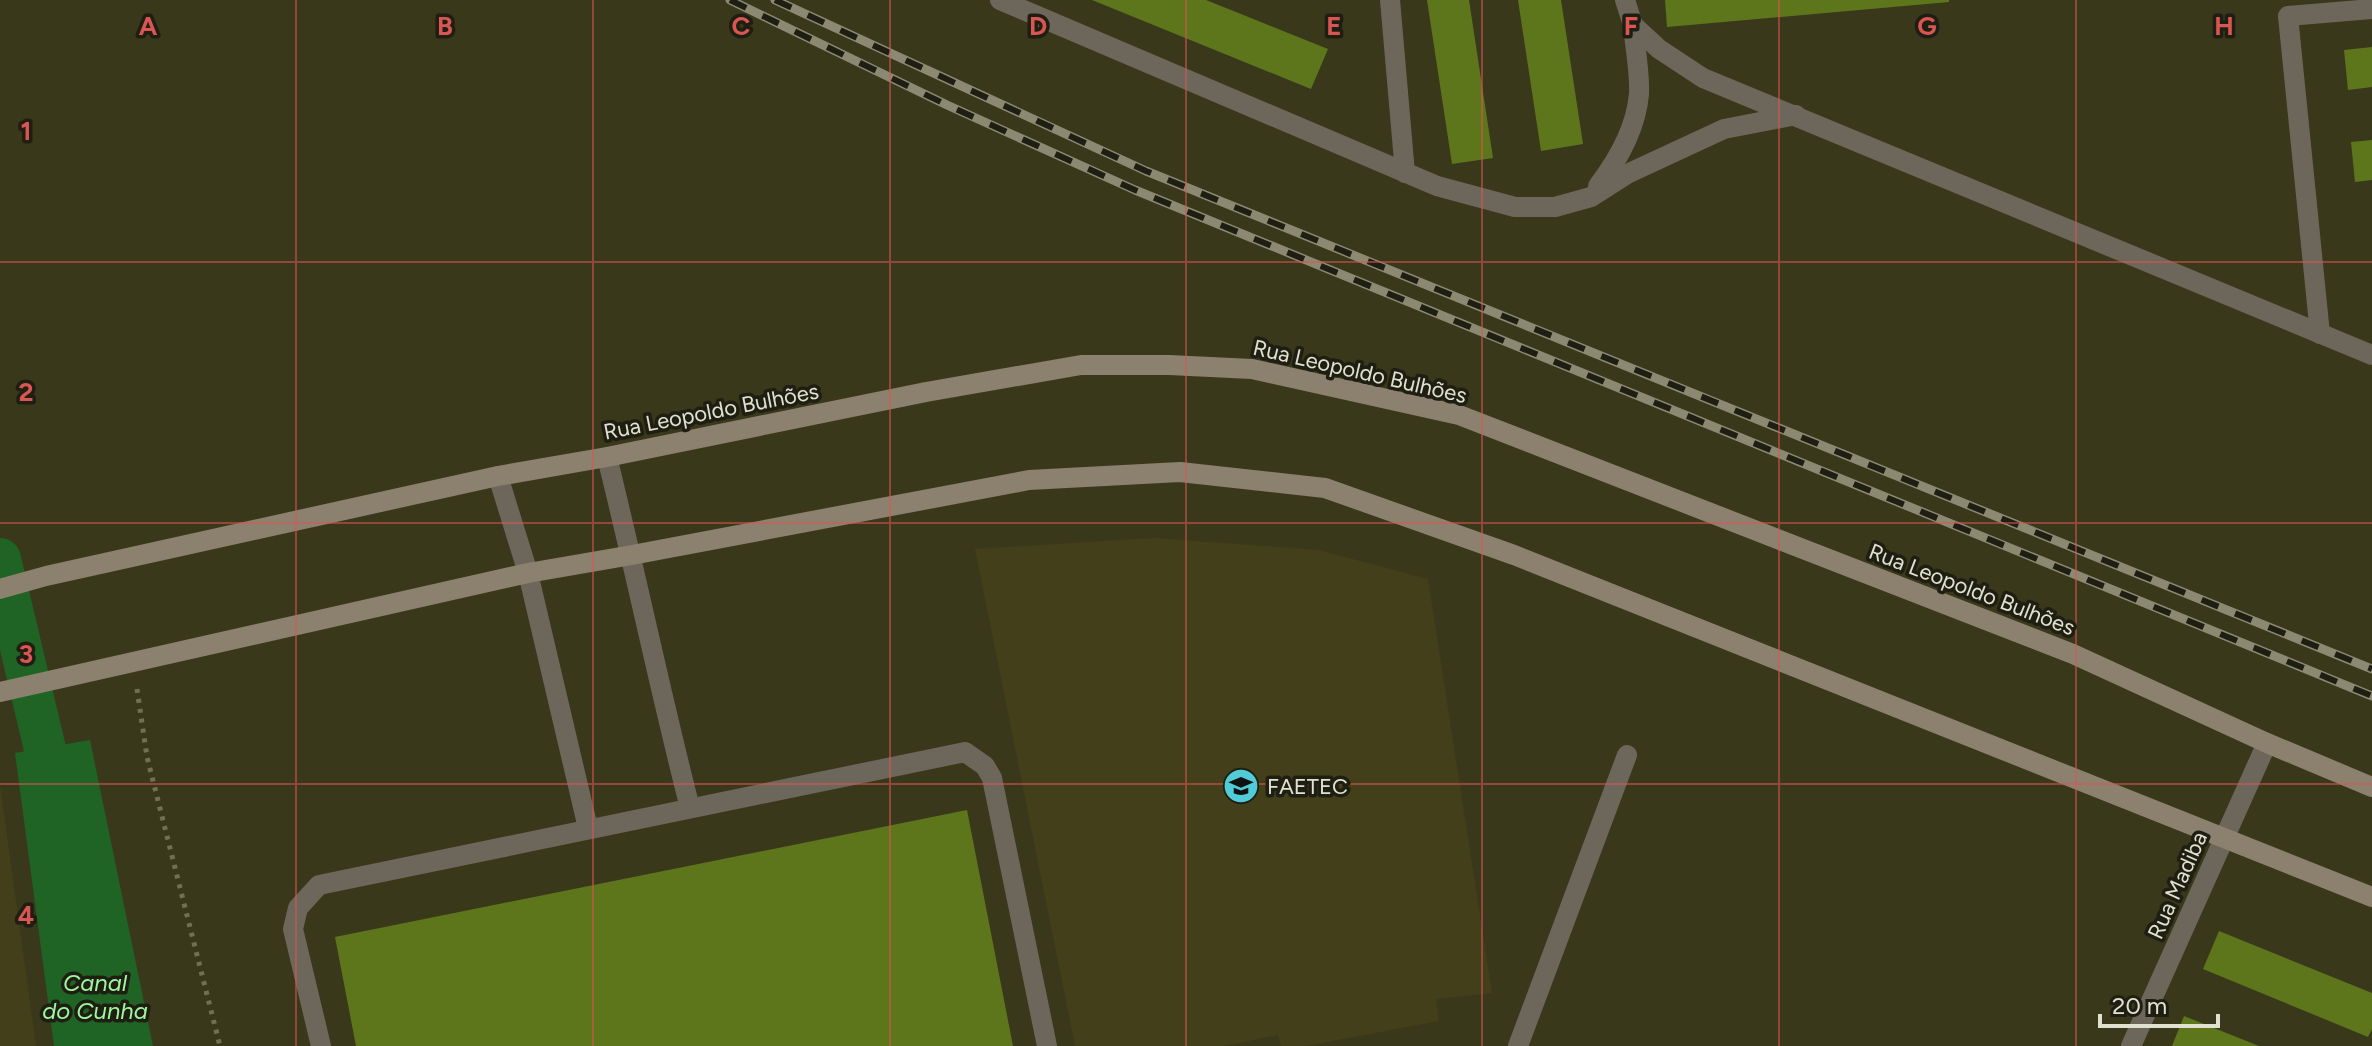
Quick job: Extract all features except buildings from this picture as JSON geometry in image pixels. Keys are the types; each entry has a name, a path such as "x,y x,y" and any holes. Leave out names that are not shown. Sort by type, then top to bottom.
{"main road":[{"name":"Rua Leopoldo Bulhões","path":"0,589 46,576 498,476 926,392 1081,365 1252,369 1459,415 2073,654 2267,743 2372,787"},
{"path":"0,692 528,573 1029,480 1180,472 1325,488 1514,555 2372,897"}],"street":[{"path":"1000,0 1437,186 1515,207 1555,207 1591,197 1627,174 1724,129 1796,115"},
{"path":"1390,0 1405,173"},
{"path":"1591,197 1609,172 1632,127 1639,94 1633,25 1626,1"},
{"path":"2320,334 2287,8 2372,9"},
{"path":"1633,25 1659,49 1703,78 2372,355"},
{"path":"607,457 690,808"},
{"path":"498,476 528,573 588,828"},
{"name":"Rua Madiba","path":"2131,1046 2267,743"},
{"path":"321,1046 293,929 298,908 319,885 965,752 985,766 992,778 1047,1046"},
{"path":"1518,1046 1627,755"}],"path":[{"path":"133,660 147,757 220,1046"}],"shaded area":[{"name":"FAETEC","path":"1154,538 1319,550 1428,579 1492,993 1436,999 1439,1021 1306,1046 1281,1046 1278,1035 1224,1046 1075,1046 975,549"},
{"path":"0,785 36,1046 0,1046"}],"water":[{"name":"Canal do Cunha","path":"90,740 153,1046 54,1046 15,753"}],"waterway":[{"name":"Canal do Cunha","path":"0,559 55,804"}],"railway":[{"path":"730,0 947,105 1135,190 2372,696"},
{"path":"775,0 1146,171 2372,669"}],"place":[{"name":"FAETEC","path":"1241,786"}]}
